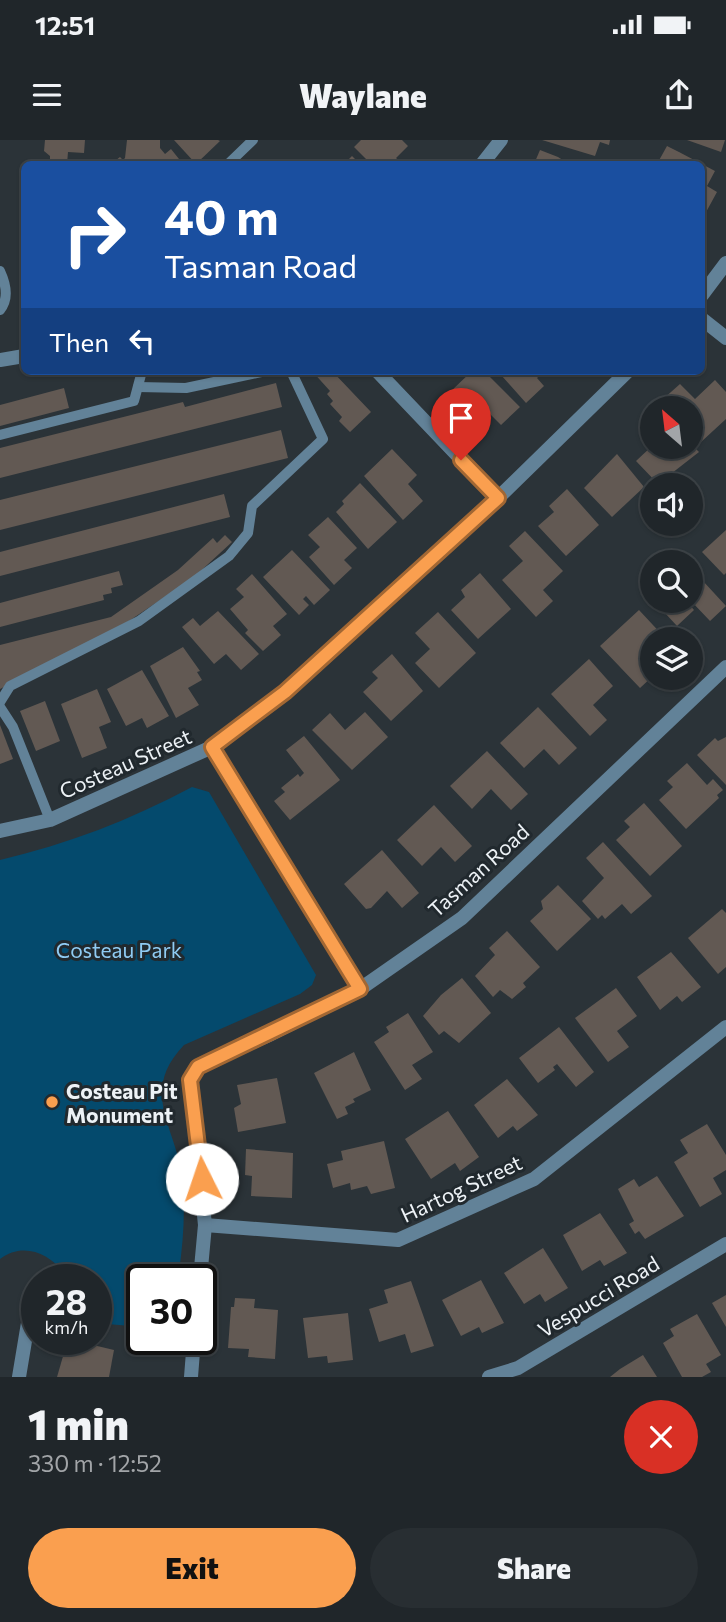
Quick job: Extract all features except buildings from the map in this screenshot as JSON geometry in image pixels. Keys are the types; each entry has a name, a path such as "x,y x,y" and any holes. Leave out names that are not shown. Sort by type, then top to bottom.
{"street":[{"path":"484,161 501,140"},
{"path":"705,291 726,263"},
{"path":"705,321 726,338"},
{"path":"0,360 21,356"},
{"path":"381,375 498,498"},
{"name":"Costeau Street","path":"0,831 51,820 212,747 285,692 498,498 624,375"},
{"name":"Tasman Road","path":"205,1225 190,1080 198,1067 360,989 462,918 726,667"},
{"path":"212,747 360,989"},
{"name":"Hartog Street","path":"205,1225 398,1240 534,1179 726,1027"},
{"path":"201,1264 205,1225"},
{"name":"Vespucci Road","path":"489,1377 517,1368 726,1244"},
{"path":"19,1377 23,1355"},
{"path":"191,1377 193,1355"}],"lane":[{"path":"231,161 253,140"},
{"path":"0,271 6,290 5,304 0,310"},
{"path":"0,435 134,401 141,375"},
{"path":"138,387 186,388 247,375"},
{"path":"51,820 13,727 0,705 10,686 139,621 229,556 248,533 252,506 323,439 293,375"}],"green space":[{"name":"Costeau Park","path":"192,787 209,792 316,975 312,985 300,994 184,1045 171,1062 164,1078 162,1094 182,1177 183,1228 180,1264 126,1264 126,1326 112,1324 112,1264 56,1264 47,1257 29,1251 9,1253 0,1259 0,860 98,830"}],"place":[{"name":"Costeau Pit Monument","path":"52,1102"}],"route":[{"path":"202,1179 190,1080 198,1067 360,989 257,825 212,747 285,692 498,498 461,460"}]}
